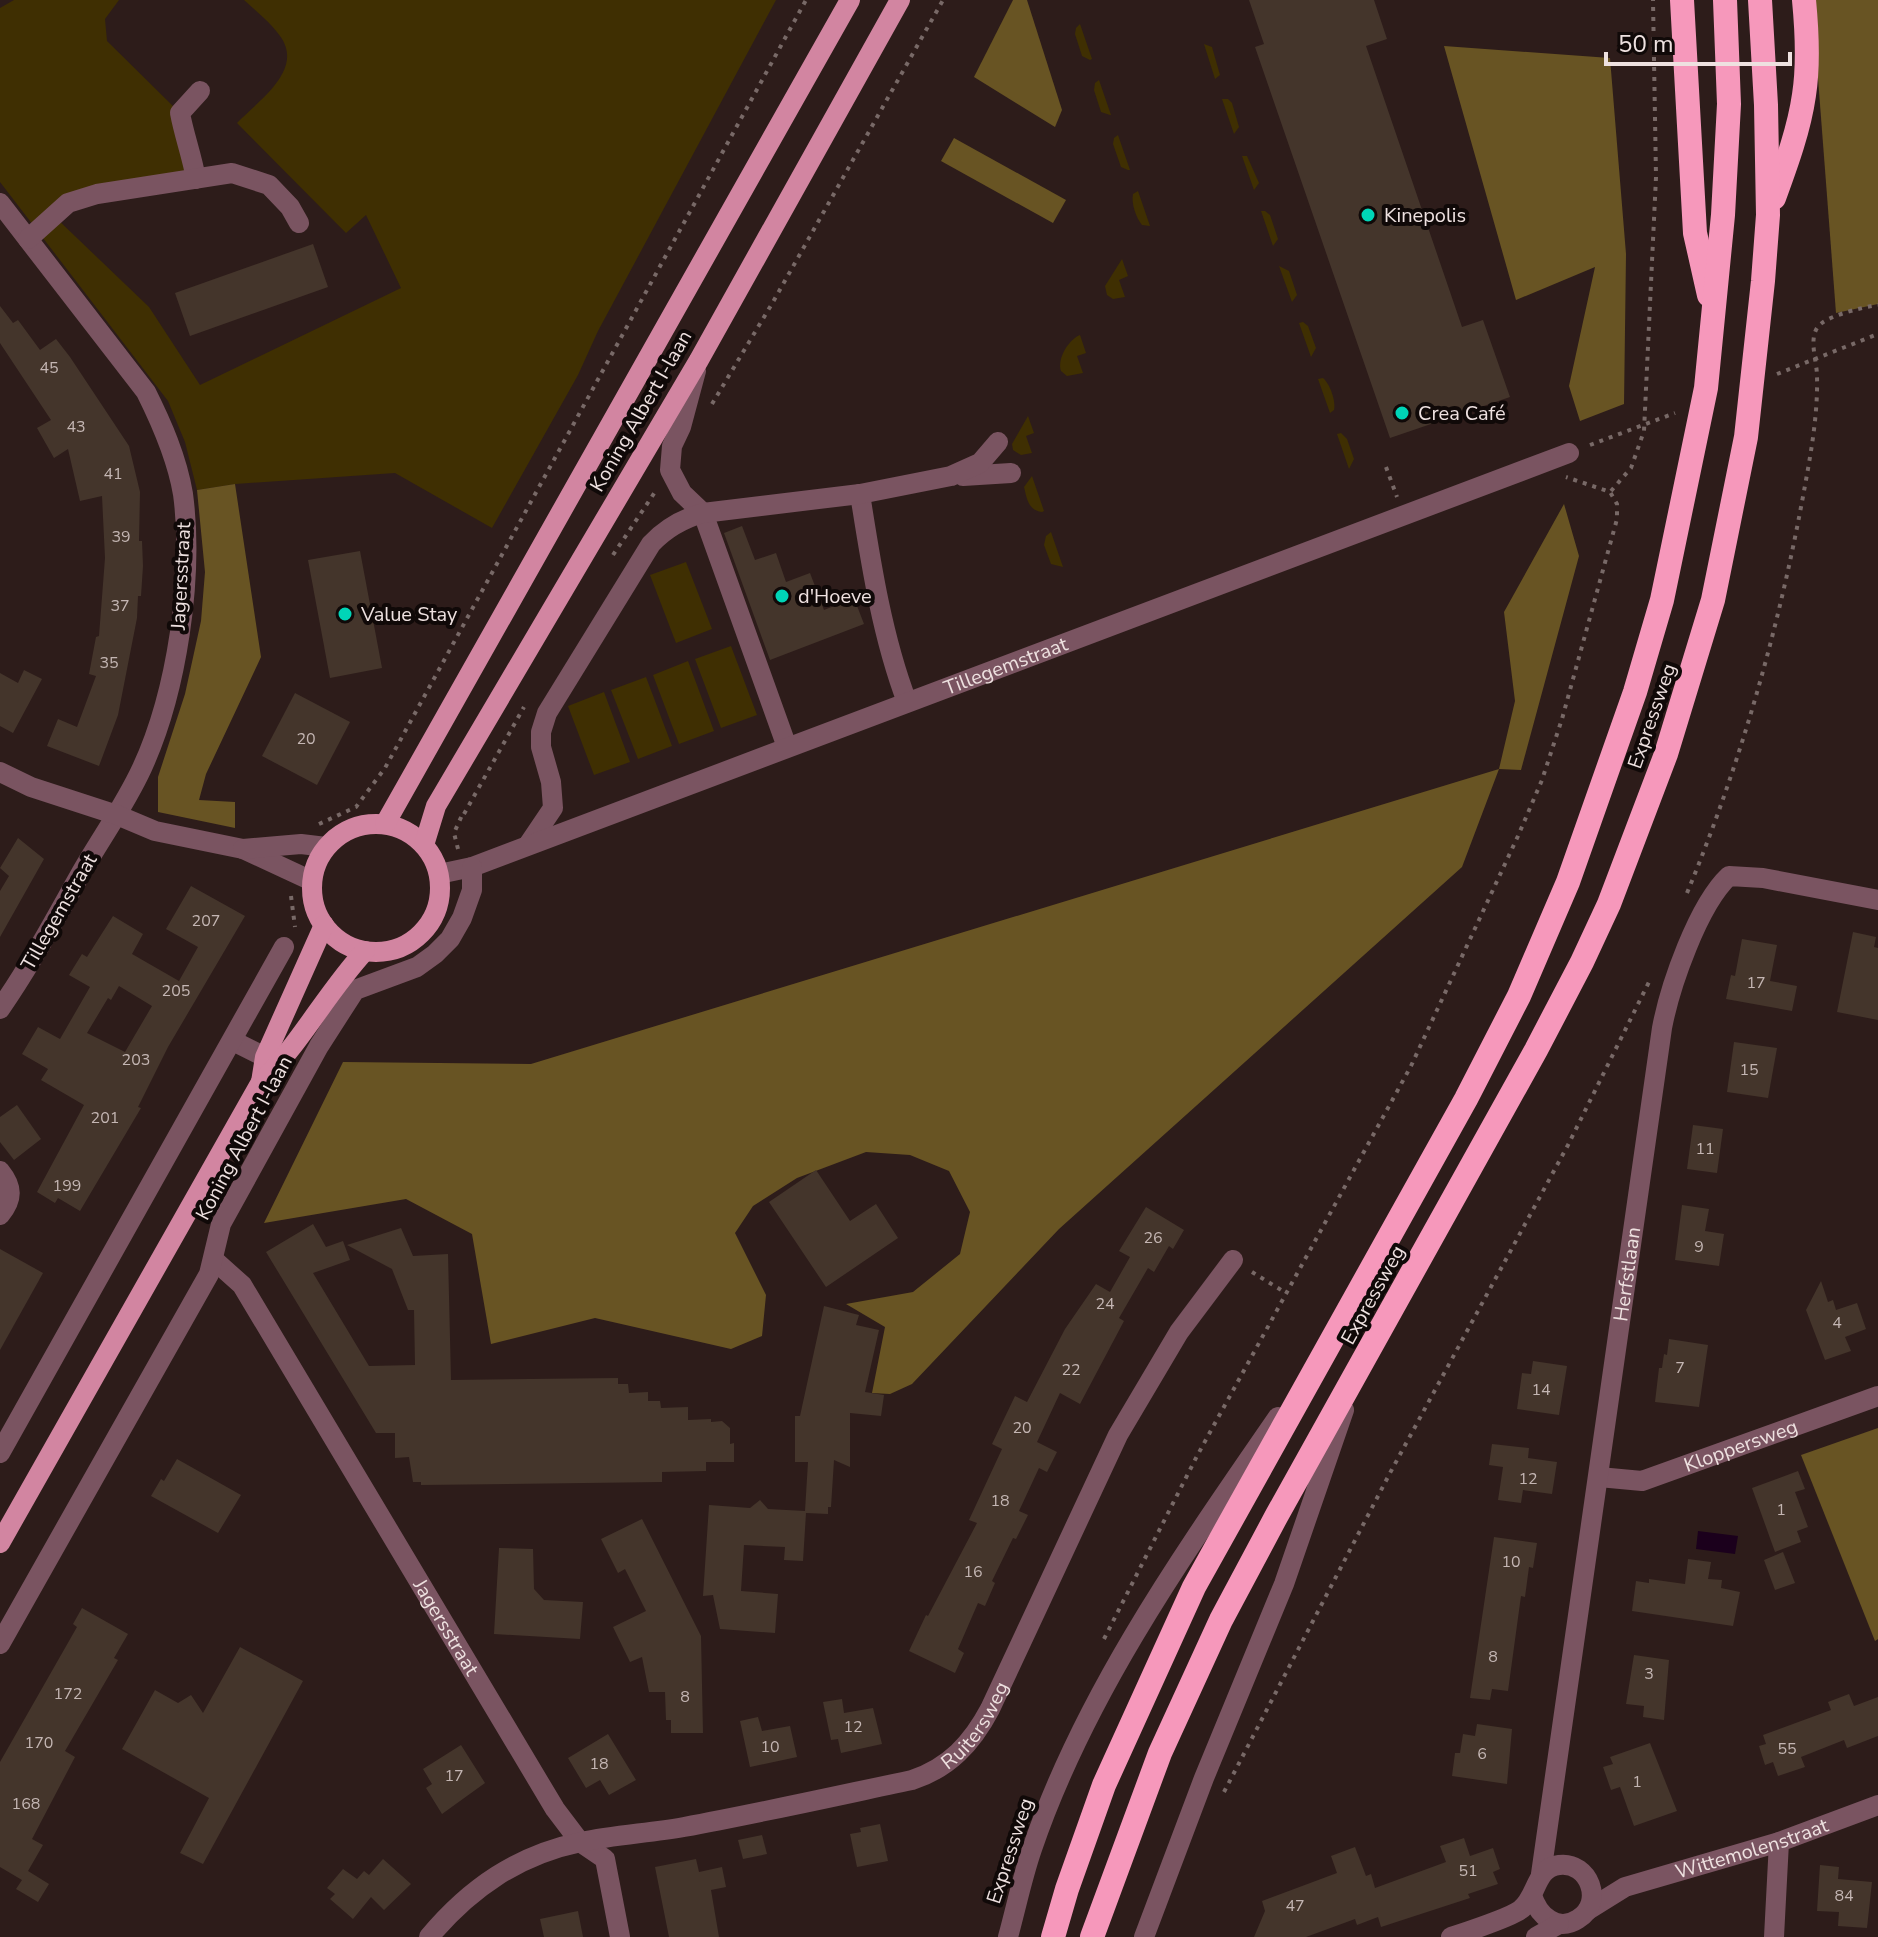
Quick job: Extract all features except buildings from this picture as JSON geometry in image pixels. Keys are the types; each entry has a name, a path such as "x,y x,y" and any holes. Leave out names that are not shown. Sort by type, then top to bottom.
{"highway":[{"path":"1682,0 1695,233 1714,317"},
{"name":"Expressweg","path":"1053,1937 1104,1785 1194,1587 1466,1099 1519,996 1568,882 1635,692 1662,600 1706,388 1723,215 1729,104 1725,0"},
{"name":"Expressweg","path":"1092,1937 1137,1811 1221,1620 1582,962 1609,904 1666,754 1709,613 1730,526 1746,437 1768,215 1760,0"},
{"path":"1768,215 1804,95 1807,42 1804,0"}],"main road":[{"name":"Koning Albert I-laan","path":"385,824 850,0"},
{"name":"Koning Albert I-laan","path":"424,845 436,806 699,360 900,0"},
{"path":"367,824 385,824 414,835 424,845 433,857 441,892 429,925 416,938 391,950 365,951 348,945 324,925 315,908 312,881 326,847 350,829 367,824"},
{"name":"Koning Albert I-laan","path":"0,1543 273,1060 324,925"},
{"name":"Koning Albert I-laan","path":"273,1060 365,951"}],"street":[{"path":"196,179 191,147 183,131 180,113 200,91"},
{"path":"28,239 68,203 97,194 232,173 269,185 290,207 299,223"},
{"name":"Jagersstraat","path":"0,203 146,392 167,437 182,492 186,543 175,662 158,727 143,766 117,815"},
{"path":"699,360 670,456 670,470 682,493 703,513 787,747"},
{"path":"951,476 980,463 998,442"},
{"name":"Tillegemstraat","path":"439,874 472,867 1569,453"},
{"path":"528,845 553,808 551,782 541,747 541,732 547,713 651,544 665,529 703,513 860,494 951,476 1011,473"},
{"path":"860,494 895,670 907,702"},
{"path":"0,772 155,831 243,849 312,881"},
{"path":"553,808 580,825"},
{"name":"Tillegemstraat","path":"0,1009 117,815"},
{"path":"243,849 301,844 326,847"},
{"name":"Koning Albert I-laan","path":"0,1644 201,1288 214,1260 221,1224 319,1046 355,990 417,967 450,939 472,890 472,867"},
{"name":"Herfstlaan","path":"1541,1874 1662,1028 1672,986 1716,888 1729,876 1763,878 1878,900"},
{"path":"0,1453 284,947"},
{"path":"233,1041 273,1060"},
{"path":"0,1171 10,1185 11,1194 0,1215"},
{"name":"Jagersstraat","path":"214,1260 242,1285 555,1809 580,1842"},
{"name":"Ruitersweg","path":"580,1842 682,1827 912,1780 954,1758 973,1737 990,1709 1118,1435 1179,1332 1233,1260"},
{"name":"Expressweg","path":"1008,1937 1032,1849 1072,1752 1140,1624 1336,1331"},
{"name":"Expressweg","path":"1144,1937 1198,1792 1284,1584 1353,1382"},
{"name":"Kloppersweg","path":"1599,1477 1642,1481 1878,1396"},
{"name":"Wittemolenstraat","path":"1588,1910 1625,1887 1779,1842 1878,1805"},
{"path":"1536,1937 1559,1924 1579,1919 1588,1910 1592,1891 1579,1871 1558,1856 1547,1836"},
{"path":"429,1937 463,1901 508,1867 580,1842 605,1859 620,1937"},
{"path":"1774,1937 1779,1842"},
{"path":"1457,1935 1520,1910 1532,1895 1541,1874 1550,1867 1579,1871 1625,1887"},
{"path":"1532,1895 1541,1914 1559,1924"}],"path":[{"path":"301,844 315,826 356,807 385,768 806,0"},
{"path":"1610,492 1631,468 1644,431 1656,177 1653,0"},
{"path":"1687,893 1751,717 1795,542 1813,436 1817,377 1814,337 1825,320 1878,305"},
{"path":"1794,367 1878,334"},
{"path":"1569,453 1671,414"},
{"path":"1098,1650 1197,1456 1411,1066 1542,780 1617,519 1617,504 1610,492 1562,476 1546,461"},
{"path":"1386,467 1403,515"},
{"path":"284,947 295,927 290,893 292,873"},
{"path":"1222,1797 1390,1473 1568,1145 1653,974"},
{"path":"1233,1260 1286,1293"}],"shaded area":[{"path":"14,0 119,0 105,19 107,41 180,113 196,179 97,194 54,216 149,307 200,385 401,288 366,215 346,233 237,123 276,84 287,61 280,36 244,0 776,0 598,331 578,375 492,528 395,473 235,484 197,490 185,442 168,401 0,182 0,8"},
{"path":"1013,0 1027,0 1062,110 1055,127 974,77"},
{"path":"1812,0 1878,0 1878,304 1836,313"},
{"path":"1080,24 1090,60 1082,56 1075,34"},
{"path":"1204,44 1212,47 1220,75 1215,79"},
{"path":"1444,46 1610,58 1626,254 1624,404 1580,421 1569,386 1595,267 1516,300"},
{"path":"1099,80 1111,115 1101,112 1094,90"},
{"path":"1222,99 1232,103 1239,127 1234,134"},
{"path":"1118,135 1130,170 1121,167 1113,144"},
{"path":"954,138 1066,200 1053,223 941,161"},
{"path":"1242,156 1247,156 1259,183 1254,190"},
{"path":"1138,191 1150,226 1142,225 1134,210 1133,194"},
{"path":"1261,211 1270,215 1278,239 1273,246"},
{"path":"1122,259 1128,276 1119,280 1125,297 1113,299 1107,295 1105,286"},
{"path":"1279,266 1289,271 1297,295 1292,302"},
{"path":"1299,323 1308,326 1316,348 1311,357"},
{"path":"1080,335 1086,353 1077,356 1083,373 1067,376 1061,371 1062,356 1071,341"},
{"path":"1323,378 1333,398 1334,410 1330,413 1318,379"},
{"path":"1028,416 1034,433 1026,436 1032,453 1021,455 1013,450 1012,444"},
{"path":"1341,433 1347,439 1354,459 1349,469 1337,434"},
{"path":"1032,476 1042,512 1031,506 1026,496 1024,487"},
{"path":"235,484 261,657 206,774 199,800 235,802 235,828 158,812 158,777 185,694 201,621 205,572 197,490"},
{"path":"1564,504 1579,556 1521,770 1499,769 1515,701 1504,612"},
{"path":"1051,532 1063,567 1051,564 1044,545 1046,536"},
{"path":"686,562 712,629 676,643 650,575"},
{"path":"731,646 757,715 721,728 695,659"},
{"path":"688,661 714,731 679,744 653,675"},
{"path":"646,677 672,746 638,759 611,690"},
{"path":"604,692 630,762 594,775 568,706"},
{"path":"1499,769 1462,867 1059,1229 912,1384 890,1394 872,1393 885,1327 846,1304 913,1292 960,1254 970,1212 949,1171 910,1155 866,1152 797,1178 753,1206 735,1233 766,1295 762,1336 731,1349 595,1318 491,1344 472,1234 406,1199 264,1223 343,1062 531,1064"},
{"path":"1878,1428 1878,1639 1875,1641 1801,1455"},
{"path":"1698,1531 1738,1536 1735,1554 1696,1549"}],"place":[{"name":"Kinepolis","path":"1368,215"},
{"name":"Crea Café","path":"1402,413"},
{"name":"d'Hoeve","path":"782,596"},
{"name":"Value Stay","path":"345,614"}]}
